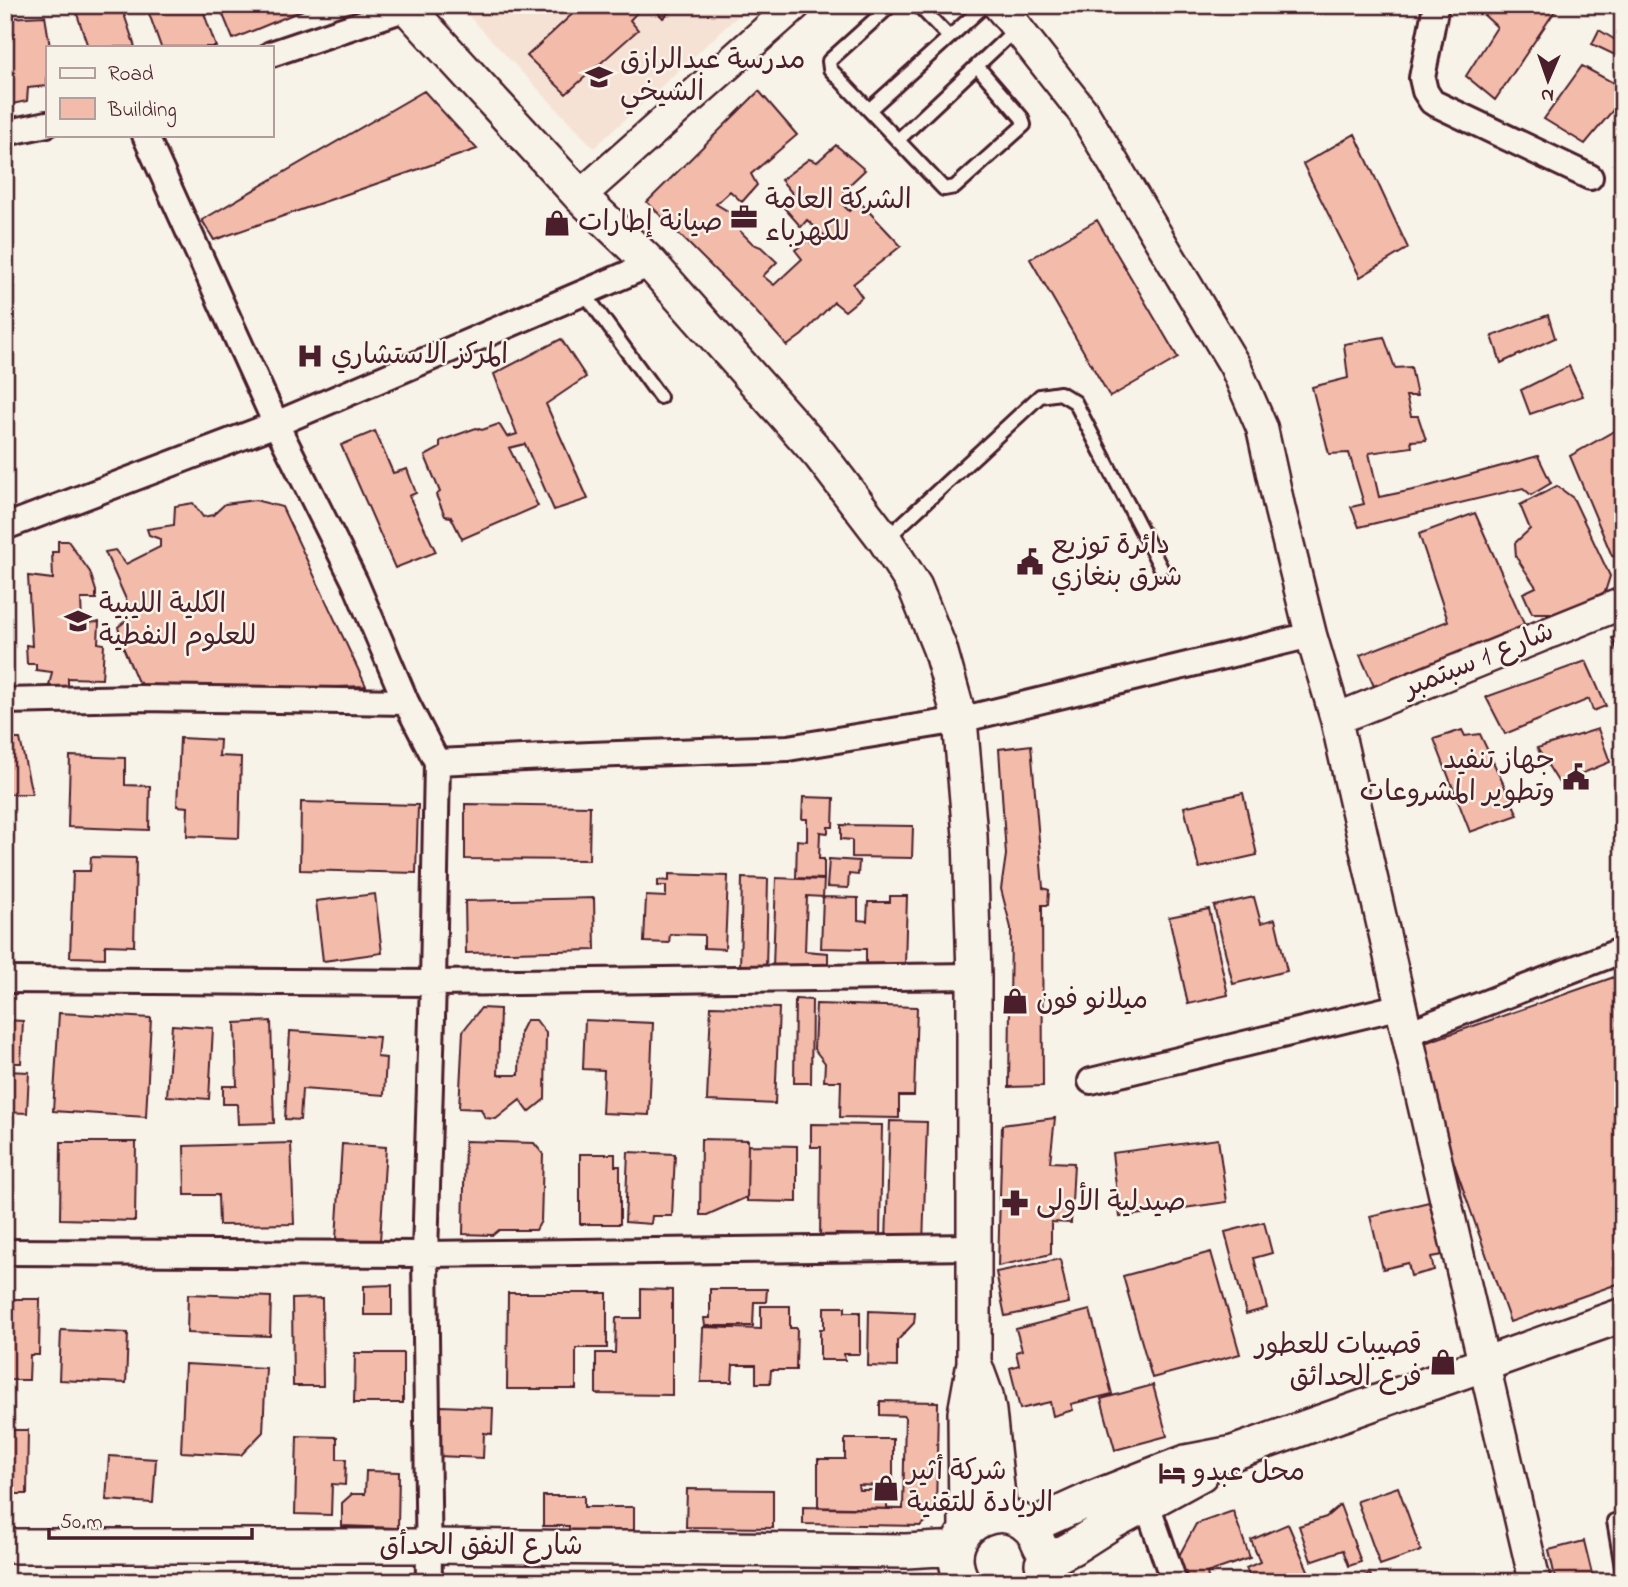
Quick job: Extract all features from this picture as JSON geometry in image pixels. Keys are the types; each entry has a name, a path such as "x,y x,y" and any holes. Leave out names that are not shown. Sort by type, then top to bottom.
{"main road":[{"path":"406,7 580,196 651,264 820,455 885,540 915,587 940,649 960,720 970,835 974,976 974,1363 966,1397 961,1539 956,1559 962,1582"},
{"path":"1014,1521 1093,1498 1186,1462 1233,1453 1623,1315"},
{"path":"974,1363 986,1395 1014,1521"},
{"path":"1039,1573 1111,1523 1233,1453"},
{"path":"961,1539 976,1522 988,1516 1014,1521 1037,1538 1042,1550 1039,1573"},
{"name":"شارع النفق الحدأق","path":"5,1546 429,1546 906,1551 961,1539"}],"street":[{"path":"580,196 795,5"},
{"path":"998,5 1083,111 1235,366 1262,428 1311,635 1336,719 1535,1582"},
{"path":"1436,5 1422,78 1432,103 1590,177"},
{"path":"273,53 406,7"},
{"path":"5,133 46,124"},
{"path":"145,136 276,425 355,582 406,702 437,762 425,1254 429,1582"},
{"path":"5,527 276,425 651,264"},
{"name":"شارع 1 سبتمبر","path":"1336,719 1623,603"},
{"path":"437,762 788,748 960,720 1311,635"},
{"path":"5,701 139,698 406,702"},
{"path":"1090,1081 1405,1019 1623,950"},
{"path":"5,980 433,983 974,976"},
{"path":"5,1252 425,1254 975,1247"},
{"path":"1147,1504 1174,1582"}],"lane":[{"path":"891,5 829,61 830,69 944,189 955,187 1024,125 1023,118 976,66"},
{"path":"918,5 949,37"},
{"path":"869,110 985,5"},
{"path":"898,140 1017,28"},
{"path":"585,294 660,397"},
{"path":"885,540 1040,396 1060,393 1074,402 1161,568"},
{"path":"1614,1521 1623,1573"}],"shaded area":[{"name":"مدرسة عبدالرازق الشيخي","path":"458,5 750,5 594,148"}],"building":[{"path":"74,5 121,5 135,46 88,46"},
{"path":"146,5 201,5 216,46 161,46"},
{"path":"219,5 299,5 303,10 233,39"},
{"path":"582,5 644,5 630,20 638,30 566,94 527,56"},
{"path":"651,5 677,5 663,18"},
{"path":"1473,5 1559,5 1495,100 1466,76 1497,27"},
{"path":"45,16 50,46 46,46 46,86 28,88 27,101 7,105 5,88 5,18"},
{"path":"1599,30 1622,44 1615,55 1592,44"},
{"path":"1582,66 1623,88 1623,98 1585,144 1544,119"},
{"path":"424,91 477,149 214,240 202,220"},
{"path":"759,91 797,135 751,174 757,185 742,202 730,191 716,204 731,213 737,228 777,262 763,276 774,285 802,259 795,250 808,240 814,246 826,237 807,220 801,227 780,203 792,193 781,180 809,159 817,162 836,145 865,170 844,190 850,199 842,204 849,211 859,201 901,246 853,284 862,297 845,311 834,302 802,335 787,346 647,202"},
{"path":"1355,134 1408,248 1360,277 1303,164"},
{"path":"1097,220 1178,358 1110,397 1030,259"},
{"path":"1548,315 1555,338 1501,363 1492,336"},
{"path":"1384,337 1395,368 1411,367 1417,396 1406,396 1411,416 1418,416 1426,440 1411,441 1412,447 1369,453 1379,497 1538,456 1551,483 1531,495 1523,488 1359,527 1351,507 1364,504 1349,453 1329,454 1312,387 1348,378 1344,344"},
{"path":"561,339 586,377 546,404 588,499 554,510 525,444 509,448 538,506 462,539 451,517 445,516 436,495 440,492 425,456 440,448 440,441 476,428 482,430 499,424 507,437 517,434 494,374"},
{"path":"1569,366 1583,396 1530,414 1521,390"},
{"path":"1623,426 1623,558 1612,556 1570,456"},
{"path":"375,431 393,473 407,469 416,493 409,496 436,552 395,568 341,445"},
{"path":"1557,486 1573,498 1610,576 1605,592 1561,613 1532,613 1523,593 1536,587 1516,557 1515,543 1530,529 1520,505"},
{"path":"255,500 282,507 366,686 152,693 137,680 123,647 118,627 133,615 105,552 115,550 126,564 160,547 160,539 149,535 147,529 174,525 175,506 193,503 203,517 213,515 225,504"},
{"path":"1475,513 1525,626 1377,693 1360,655 1448,621 1419,534"},
{"path":"58,541 68,541 90,572 96,599 81,599 82,623 99,622 98,643 104,644 102,679 68,678 68,686 59,691 48,690 52,672 36,670 36,664 27,664 26,645 32,646 28,576 53,579 52,552 58,552"},
{"path":"1623,634 1623,663 1612,638"},
{"path":"1586,661 1606,706 1593,711 1589,699 1505,734 1486,697"},
{"path":"1598,729 1610,762 1559,783 1537,748"},
{"path":"1462,730 1465,736 1480,734 1518,815 1470,832 1434,739"},
{"path":"180,738 220,740 219,756 241,757 239,838 187,836 188,807 177,806"},
{"path":"5,739 20,739 32,794 5,794"},
{"path":"1031,745 1043,888 1049,890 1048,905 1042,905 1043,1086 1009,1087 1011,928 1001,889 1006,855 999,749"},
{"path":"70,756 125,758 125,785 150,786 149,830 68,827"},
{"path":"1243,793 1257,855 1199,868 1184,807"},
{"path":"803,797 834,798 833,827 828,827 828,833 820,832 819,859 824,859 824,879 796,878 797,840 807,841 807,819 802,819"},
{"path":"301,802 418,805 416,873 300,870"},
{"path":"465,804 590,806 589,860 465,859"},
{"path":"841,825 913,826 912,858 852,857 852,840 841,839"},
{"path":"91,857 136,858 134,946 105,945 105,958 70,957 73,871 90,871"},
{"path":"829,859 859,861 858,875 849,874 848,888 827,887"},
{"path":"669,874 728,876 725,949 704,948 704,935 670,934 669,943 644,942 646,896 666,897 666,886 658,886 658,880 669,881"},
{"path":"742,878 768,879 766,970 740,970"},
{"path":"776,878 824,880 823,897 807,896 805,951 828,953 828,969 773,967"},
{"path":"375,894 382,953 323,961 316,901"},
{"path":"890,896 907,896 905,965 866,964 866,949 821,948 823,897 858,898 858,920 867,921 868,902 890,902"},
{"path":"1254,897 1261,923 1275,919 1287,971 1233,984 1214,906"},
{"path":"594,898 595,950 466,953 465,901"},
{"path":"1209,909 1228,995 1188,1004 1169,917"},
{"path":"1623,974 1623,1282 1510,1322 1413,1047"},
{"path":"795,999 812,1000 811,1083 794,1083"},
{"path":"816,1004 917,1007 914,1096 899,1096 899,1118 840,1117 841,1081 824,1081 825,1063 814,1049"},
{"path":"711,1006 779,1008 775,1104 707,1101"},
{"path":"481,1008 500,1009 498,1075 519,1075 520,1032 526,1020 536,1020 546,1033 545,1099 529,1112 520,1100 496,1119 485,1118 481,1109 459,1108 463,1031"},
{"path":"59,1013 151,1018 146,1117 53,1111"},
{"path":"5,1020 23,1021 21,1063 5,1063"},
{"path":"585,1020 653,1023 649,1115 602,1113 604,1070 583,1069"},
{"path":"271,1021 274,1123 238,1124 237,1104 223,1104 223,1086 237,1086 235,1023"},
{"path":"172,1025 213,1028 209,1099 167,1096"},
{"path":"290,1031 379,1037 377,1057 386,1058 384,1095 302,1089 300,1120 285,1119"},
{"path":"5,1071 29,1072 27,1113 5,1112"},
{"path":"1055,1118 1050,1162 1074,1163 1071,1223 1051,1222 1051,1254 998,1266 1002,1125"},
{"path":"890,1121 927,1122 923,1245 886,1243"},
{"path":"811,1124 882,1125 880,1235 836,1234 827,1242 820,1242 821,1147 811,1147"},
{"path":"701,1139 748,1140 747,1197 707,1215 700,1215"},
{"path":"1218,1139 1227,1202 1120,1217 1112,1153"},
{"path":"465,1141 534,1143 543,1154 541,1221 536,1230 499,1230 493,1235 463,1234"},
{"path":"61,1142 136,1142 135,1221 60,1219"},
{"path":"291,1143 294,1224 219,1225 218,1195 185,1195 184,1146"},
{"path":"342,1144 386,1147 380,1241 336,1239"},
{"path":"748,1145 797,1146 797,1202 747,1201"},
{"path":"628,1152 675,1154 672,1216 652,1216 651,1224 625,1222"},
{"path":"5,1153 10,1153 8,1218 5,1218"},
{"path":"580,1154 615,1154 615,1166 620,1166 620,1224 580,1224"},
{"path":"1429,1202 1443,1255 1431,1257 1434,1270 1411,1276 1408,1263 1383,1269 1370,1216"},
{"path":"1264,1222 1272,1253 1254,1258 1267,1308 1246,1314 1225,1232"},
{"path":"1211,1252 1240,1354 1152,1378 1123,1276"},
{"path":"1060,1259 1069,1303 1005,1316 996,1272"},
{"path":"392,1285 392,1315 364,1315 364,1286"},
{"path":"641,1289 672,1290 672,1395 596,1394 596,1353 615,1353 616,1318 641,1318"},
{"path":"710,1289 767,1289 766,1302 754,1302 753,1326 705,1326 704,1318 710,1318"},
{"path":"508,1293 607,1293 607,1348 576,1348 576,1389 507,1389"},
{"path":"188,1294 271,1297 270,1336 187,1333"},
{"path":"322,1298 323,1386 293,1386 292,1299"},
{"path":"5,1299 40,1299 39,1355 30,1355 29,1380 5,1380"},
{"path":"761,1306 790,1306 790,1328 797,1328 796,1370 771,1370 770,1383 756,1383 756,1365 733,1365 732,1382 701,1382 703,1327 761,1329"},
{"path":"824,1307 845,1307 845,1312 860,1312 860,1354 844,1354 845,1360 820,1360 820,1329 824,1329"},
{"path":"1090,1310 1112,1394 1071,1404 1073,1410 1053,1416 1050,1402 1020,1409 1010,1368 1019,1365 1016,1352 1022,1350 1016,1329"},
{"path":"869,1311 915,1313 914,1323 897,1341 897,1367 868,1366"},
{"path":"61,1330 128,1333 126,1383 59,1380"},
{"path":"355,1353 403,1353 403,1403 354,1403"},
{"path":"185,1364 266,1368 263,1432 241,1455 181,1452"},
{"path":"1153,1385 1167,1436 1115,1450 1101,1399"},
{"path":"880,1401 938,1402 936,1512 921,1526 803,1524 803,1507 903,1509 905,1416 880,1415"},
{"path":"441,1406 493,1408 492,1434 484,1433 483,1458 438,1456"},
{"path":"5,1430 28,1430 27,1494 5,1494"},
{"path":"297,1436 337,1437 337,1459 346,1459 345,1485 332,1484 331,1515 295,1514"},
{"path":"845,1439 893,1439 893,1479 883,1479 883,1486 858,1485 859,1490 887,1490 887,1509 818,1508 818,1459 845,1459"},
{"path":"109,1456 156,1459 153,1503 106,1500"},
{"path":"366,1471 399,1472 398,1528 342,1526 342,1503 352,1494 365,1494"},
{"path":"1398,1487 1421,1551 1380,1565 1357,1501"},
{"path":"687,1489 773,1490 773,1528 686,1527"},
{"path":"543,1496 584,1496 584,1507 634,1507 634,1532 569,1531 569,1526 543,1526"},
{"path":"1340,1505 1361,1562 1349,1566 1343,1550 1311,1561 1299,1526 1326,1517"},
{"path":"1233,1511 1250,1558 1207,1573 1209,1582 1180,1582 1174,1565 1196,1524"},
{"path":"1288,1524 1313,1582 1252,1582 1246,1568 1260,1562 1251,1540"},
{"path":"1584,1541 1594,1582 1556,1582 1549,1550"},
{"path":"1370,1574 1373,1582 1357,1582 1356,1579"}],"place":[{"name":"مدرسة عبدالرازق الشيخي","path":"599,77"},
{"name":"الشركة العامة للكهرباء","path":"744,217"},
{"name":"صيانة إطارات","path":"557,223"},
{"name":"المركز الاستشاري","path":"310,356"},
{"name":"دائرة توزيع شرق بنغازي","path":"1030,562"},
{"name":"الكلية الليبية للعلوم النفطية","path":"78,621"},
{"name":"جهاز تنفيد وتطوير المشروعات","path":"1576,777"},
{"name":"ميلانو فون","path":"1015,1001"},
{"name":"صيدلية الأولى","path":"1015,1203"},
{"name":"قصيبات للعطور فرع الحدائق","path":"1443,1362"},
{"name":"محل عبدو","path":"1172,1473"},
{"name":"شركة أثير الريادة للتقنية","path":"886,1488"}]}
